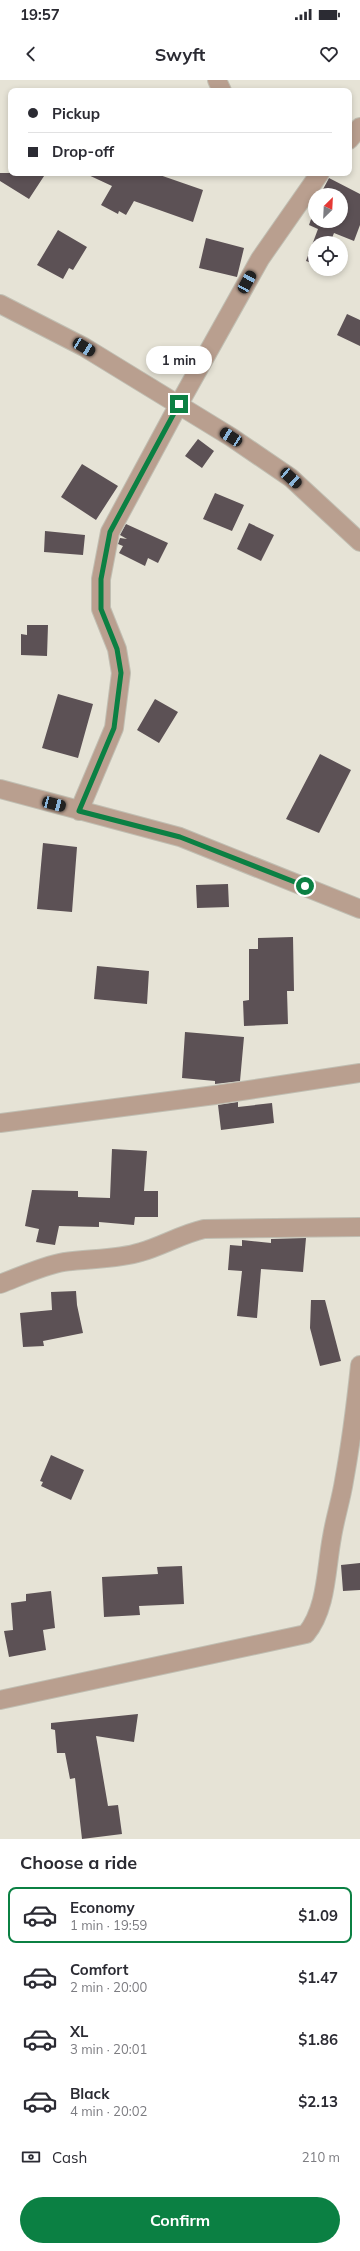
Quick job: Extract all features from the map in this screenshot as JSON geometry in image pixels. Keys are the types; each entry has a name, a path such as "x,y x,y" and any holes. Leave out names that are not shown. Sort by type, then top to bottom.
{"street":[{"path":"352,136 360,127"},
{"path":"79,811 114,728 121,673 117,649 101,609 101,579 110,532 260,259 318,176"},
{"path":"1,306 84,347 179,404 291,478 343,524 360,542"},
{"path":"0,789 180,837 360,909"},
{"path":"0,1123 215,1095 360,1073"},
{"path":"0,1284 41,1268 64,1262 115,1258 141,1252 186,1234 204,1229 360,1227"},
{"path":"0,1700 306,1634 314,1625 318,1614 344,1480 360,1365"}],"building":[{"path":"0,173 8,173 8,176 44,176 29,199 0,181"},
{"path":"90,176 163,176 203,190 193,222 134,201 126,215 119,211 118,214 101,205 112,186"},
{"path":"329,178 360,194 360,225 354,241 348,239 348,236 342,236 334,233 333,236 315,236 318,229 316,228 348,228 348,188 324,188"},
{"path":"58,230 87,247 73,270 69,268 63,279 37,265"},
{"path":"206,238 244,248 237,277 199,268"},
{"path":"347,314 360,320 360,346 337,335"},
{"path":"198,439 214,451 202,468 185,456"},
{"path":"82,464 118,486 96,520 61,497"},
{"path":"215,493 244,505 232,531 203,519"},
{"path":"249,523 274,535 261,561 237,549"},
{"path":"126,524 168,543 158,563 148,558 145,566 119,553 123,546 118,544 120,538 127,539 120,535"},
{"path":"45,531 85,535 83,555 44,552"},
{"path":"27,625 48,625 47,656 21,655 21,634 27,635"},
{"path":"58,694 93,704 78,758 42,748"},
{"path":"155,699 178,712 159,743 137,730"},
{"path":"320,754 351,770 319,833 286,819"},
{"path":"43,843 77,847 72,912 37,909"},
{"path":"228,884 229,907 197,908 196,885"},
{"path":"293,937 294,991 287,991 288,1024 244,1026 243,1001 249,1000 249,949 258,949 258,938"},
{"path":"97,966 149,971 147,1004 94,999"},
{"path":"185,1032 244,1037 240,1081 215,1084 215,1081 182,1078"},
{"path":"238,1102 238,1107 272,1103 274,1123 221,1130 218,1105"},
{"path":"112,1149 147,1151 144,1191 158,1191 158,1217 135,1217 134,1225 99,1222 99,1227 59,1226 55,1245 36,1242 39,1229 25,1226 32,1190 78,1191 78,1197 110,1198"},
{"path":"306,1238 303,1272 261,1269 257,1318 237,1316 242,1271 228,1270 230,1245 242,1246 242,1240 271,1243 271,1239"},
{"path":"76,1291 77,1305 83,1333 43,1341 44,1346 23,1347 20,1313 52,1310 51,1292"},
{"path":"311,1300 325,1300 341,1361 320,1366 310,1328"},
{"path":"51,1455 84,1470 71,1500 41,1486 43,1482 40,1481"},
{"path":"360,1563 360,1590 343,1591 341,1565"},
{"path":"182,1566 184,1604 139,1606 140,1615 104,1617 102,1577 158,1574 157,1567"},
{"path":"51,1591 55,1628 43,1630 46,1650 9,1657 4,1631 13,1630 11,1603 26,1601 26,1594"},
{"path":"138,1714 134,1742 96,1736 108,1806 118,1805 122,1834 82,1839 75,1778 70,1779 65,1753 57,1753 55,1730 51,1729 51,1723"}],"route":[{"path":"179,404 110,532 101,579 101,609 117,649 121,673 114,728 79,811 180,837 305,886"}]}
